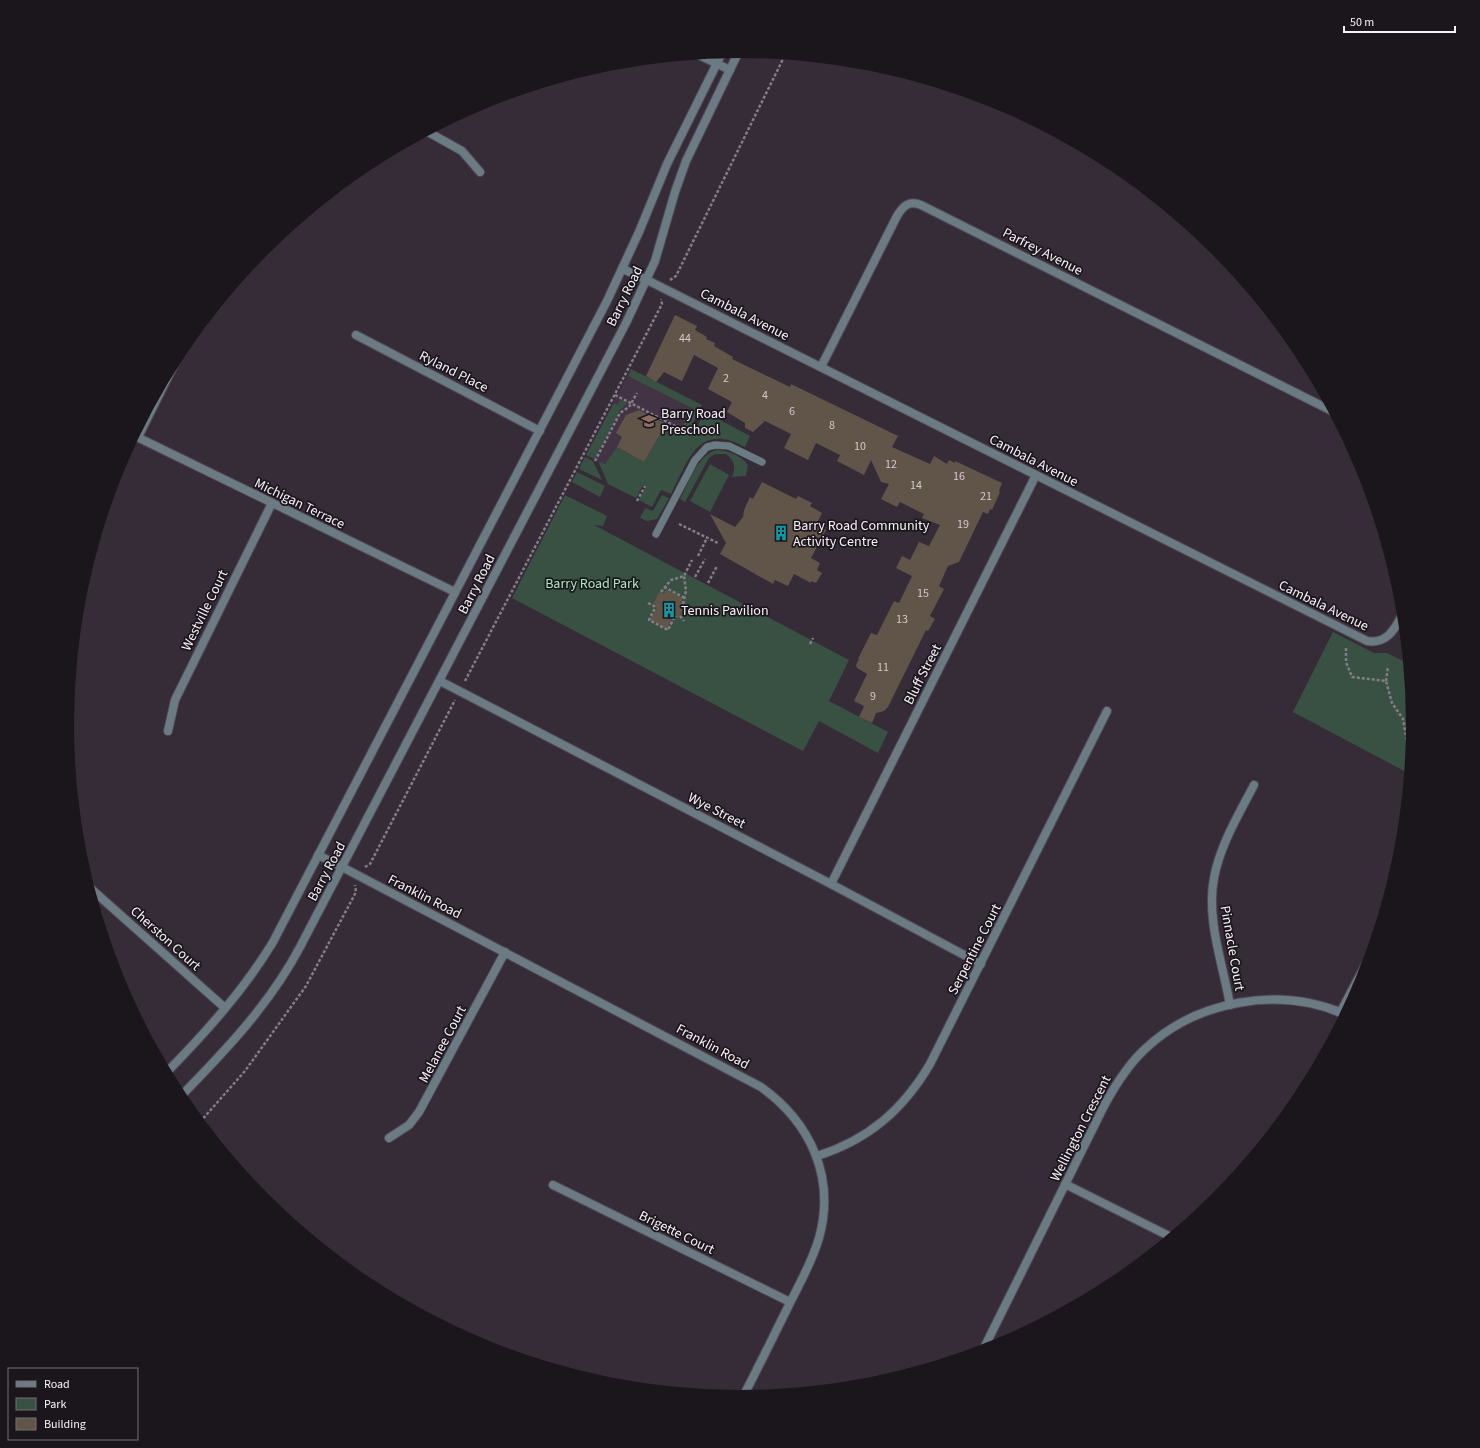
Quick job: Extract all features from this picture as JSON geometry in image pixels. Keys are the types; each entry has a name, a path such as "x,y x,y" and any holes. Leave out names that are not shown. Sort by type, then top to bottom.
{"street":[{"name":"Barry Road","path":"170,1068 225,1008 263,959 540,431 622,268 666,164 719,58"},
{"name":"Barry Road","path":"185,1092 235,1039 278,985 293,960 626,323 647,280 658,251 673,198 686,161 736,58"},
{"path":"706,59 730,70"},
{"path":"432,134 462,151 480,172"},
{"name":"Parfrey Avenue","path":"822,367 897,216 905,205 912,202 928,208 1326,408"},
{"name":"Cambala Avenue","path":"622,268 1367,641 1375,642 1387,638 1398,622"},
{"name":"Ryland Place","path":"356,335 540,431"},
{"name":"Michigan Terrace","path":"139,438 455,592"},
{"name":"Bluff Street","path":"831,884 1036,475"},
{"name":"Westville Court","path":"168,732 175,700 272,503"},
{"name":"Wye Street","path":"440,681 831,884 981,964"},
{"name":"Serpentine Court","path":"817,1156 852,1143 872,1130 906,1099 930,1064 1107,711"},
{"name":"Pinnacle Court","path":"1230,1005 1212,916 1214,878 1227,838 1254,785"},
{"name":"Franklin Road","path":"318,855 761,1087 778,1099 791,1112 803,1129 817,1156 822,1179 824,1201 820,1237 812,1258 747,1390"},
{"name":"Cherston Court","path":"96,893 225,1008"},
{"name":"Melanee Court","path":"389,1138 409,1125 423,1107 505,952"},
{"name":"Wellington Crescent","path":"987,1342 1105,1104 1117,1082 1144,1049 1177,1026 1201,1014 1230,1005 1260,1000 1284,1000 1308,1003 1340,1013"},
{"path":"1065,1184 1167,1235"},
{"name":"Brigette Court","path":"553,1185 790,1302"}],"lane":[{"path":"656,534 695,460 707,447 715,445 729,446 762,462"}],"path":[{"path":"204,1118 245,1071 306,986 356,892 354,888 360,876 366,865 370,864 662,304 661,300 671,278 676,276 783,59"},
{"path":"595,461 620,413 631,403 637,393"},
{"path":"615,395 677,427"},
{"path":"636,501 645,486"},
{"path":"679,524 718,543"},
{"path":"698,556 707,538"},
{"path":"695,577 705,559"},
{"path":"683,604 685,598 684,576 692,560"},
{"path":"708,584 717,566"},
{"path":"661,592 671,580 684,576"},
{"path":"664,587 685,598"},
{"path":"648,604 654,606 655,608 649,620 668,630 675,616 676,617"},
{"path":"680,616 684,621"},
{"path":"810,644 813,638"},
{"path":"1346,648 1346,662 1352,677 1386,681"},
{"path":"1388,666 1386,681 1392,703 1403,719 1406,735"}],"shaded area":[{"name":"Barry Road Preschool","path":"631,369 702,405 657,492 586,455"}],"green space":[{"path":"631,369 702,405 690,429 695,430 705,412 750,436 745,447 729,440 716,439 706,442 697,448 690,457 671,494 661,490 652,507 639,500 646,486 643,485 636,498 608,484 598,461 605,464 617,447 644,462 665,426 679,433 692,408 628,376"},
{"path":"620,400 627,403 620,410 595,459 586,455 614,403 617,405"},
{"path":"717,450 726,451 742,459 748,465 746,476 732,477 734,465 731,459 726,454 715,454 709,458 685,502 680,499 690,477 699,463 704,457"},
{"path":"585,457 593,461 602,480 579,469"},
{"path":"710,464 729,475 710,512 690,501"},
{"path":"577,472 605,486 600,497 572,482"},
{"name":"Barry Road Park","path":"565,495 607,516 603,526 594,525 849,660 829,701 888,732 878,753 819,721 803,751 512,598"},
{"path":"662,495 669,498 657,519 647,521 640,518 645,508 653,511"},
{"path":"1333,632 1374,653 1387,653 1403,661 1405,680 1406,724 1405,771 1293,712"}],"building":[{"path":"675,315 697,326 695,330 707,337 706,339 715,343 714,346 733,357 732,359 790,387 791,384 898,436 892,447 930,464 934,456 947,464 949,460 955,463 955,461 1002,483 1000,492 992,510 990,509 988,514 983,512 959,562 948,566 939,586 944,589 930,616 935,619 928,631 926,630 888,707 884,711 876,713 872,723 859,717 864,706 854,701 867,674 857,668 856,665 858,659 871,633 877,635 894,601 899,603 912,576 896,568 902,556 910,560 919,542 929,546 940,525 922,518 924,514 900,502 897,507 881,499 889,484 881,482 871,460 864,475 837,461 840,455 816,443 808,460 784,448 791,434 765,421 753,432 745,428 745,423 727,412 732,402 708,389 718,368 694,355 682,381 664,372 656,382 646,376"},
{"name":"Barry Road Preschool","path":"639,410 666,424 644,462 617,447 622,437 616,433 626,415"},
{"name":"Barry Road Community Activity Centre","path":"762,482 796,499 798,496 812,503 810,506 822,513 816,525 826,530 811,558 820,563 817,570 822,573 816,583 811,581 811,583 794,574 788,586 775,580 773,584 720,554 726,543 710,514 735,527 743,517 744,510 750,497 753,499"},
{"name":"Tennis Pavilion","path":"666,590 683,598 681,603 685,605 679,618 673,616 667,629 650,620 657,608 653,605 659,592 664,594"}],"place":[{"name":"Barry Road Preschool","path":"649,421"},
{"name":"Barry Road Community Activity Centre","path":"781,533"},
{"name":"Tennis Pavilion","path":"669,610"}]}
